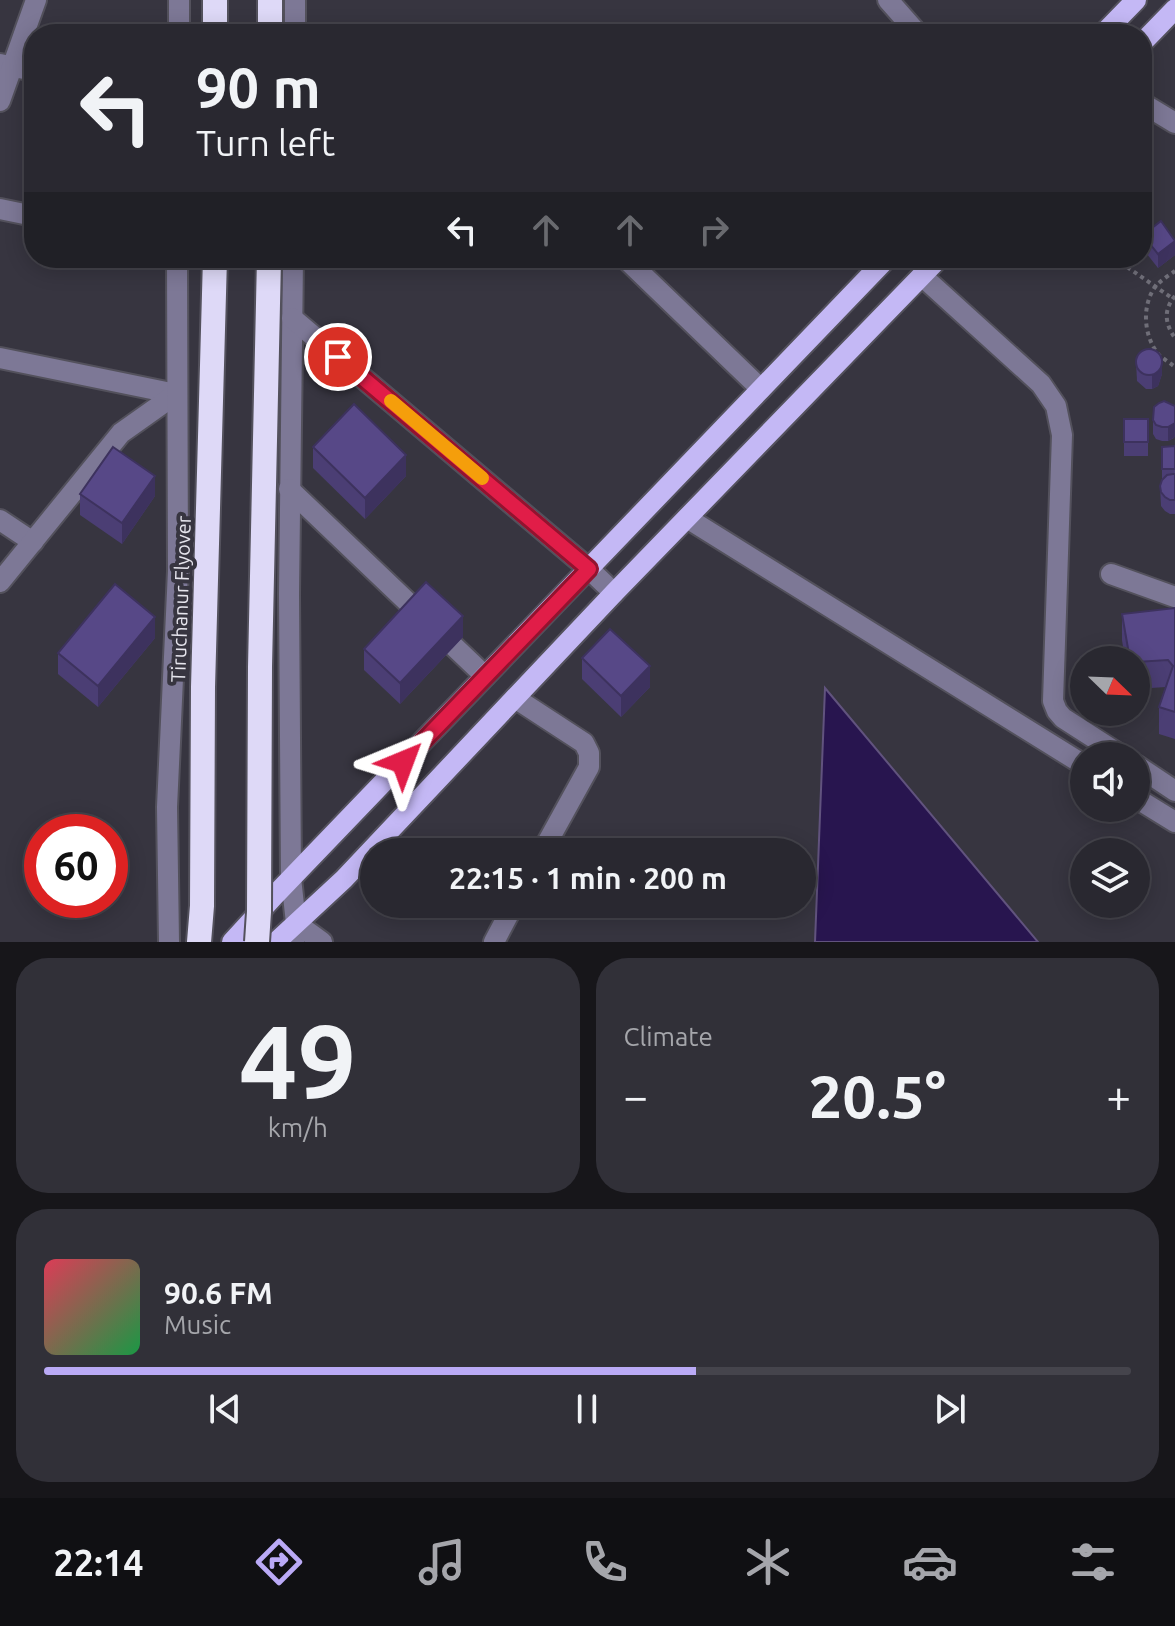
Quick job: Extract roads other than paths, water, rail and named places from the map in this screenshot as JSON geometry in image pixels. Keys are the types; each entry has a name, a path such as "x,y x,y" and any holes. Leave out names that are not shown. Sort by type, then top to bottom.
{"highway":[{"path":"215,0 215,24"},
{"path":"270,0 270,24"},
{"name":"Tiruchanur Flyover","path":"199,942 215,268"},
{"path":"257,942 269,268"}],"main road":[{"path":"1113,24 1136,0"},
{"path":"1152,33 1175,9"},
{"path":"232,942 877,268"},
{"path":"276,942 295,933 614,593 930,268"}],"street":[{"path":"25,24 36,0"},
{"path":"179,0 179,24"},
{"path":"295,0 295,24"},
{"path":"888,0 909,24"},
{"path":"0,101 6,66 24,26"},
{"path":"1152,109 1175,123"},
{"path":"0,209 24,214"},
{"path":"169,942 167,807 178,571 177,268"},
{"path":"293,268 289,489 291,878 295,933 322,942"},
{"path":"635,268 761,389"},
{"path":"922,276 1041,384 1056,406 1062,435 1053,701 1063,718 1100,742"},
{"path":"292,318 614,593"},
{"path":"0,358 176,394"},
{"path":"0,582 121,433 176,394"},
{"path":"289,489 485,676"},
{"path":"687,518 1070,756"},
{"path":"0,520 33,542"},
{"path":"1111,574 1175,597"},
{"path":"515,698 584,743 589,753 589,767 550,838"},
{"path":"1150,774 1175,791"},
{"path":"1150,807 1175,822"},
{"path":"494,942 507,918"}]}
